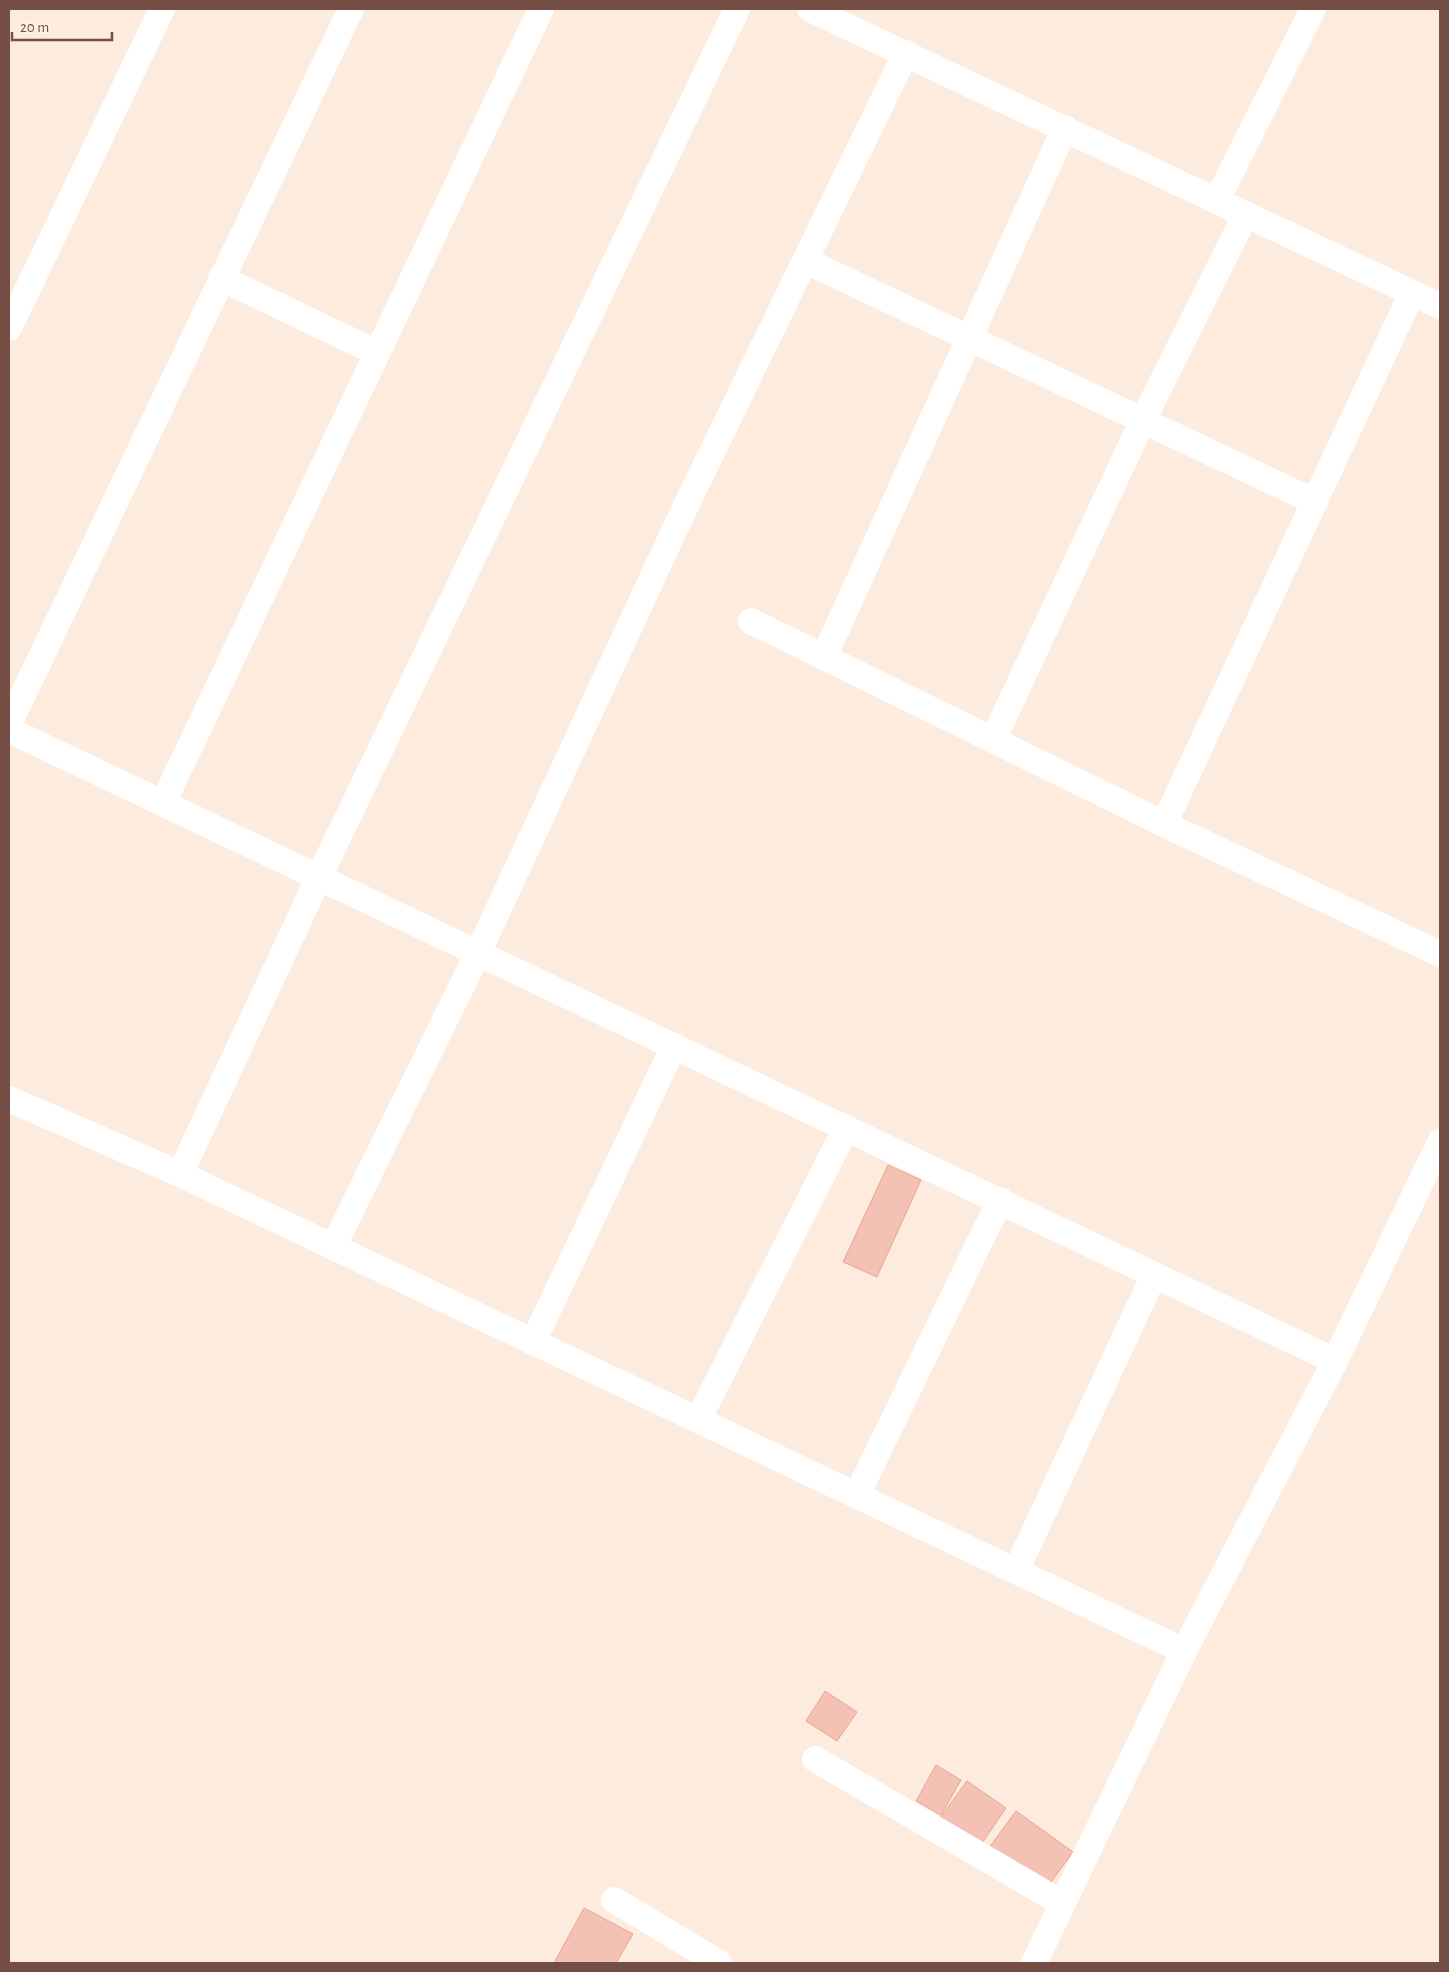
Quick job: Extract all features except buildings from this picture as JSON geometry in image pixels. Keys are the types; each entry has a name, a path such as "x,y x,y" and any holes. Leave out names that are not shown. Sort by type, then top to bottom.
{"street":[{"path":"9,328 162,9"},
{"path":"9,724 351,9"},
{"path":"163,803 541,9"},
{"path":"180,1174 319,877 738,9"},
{"path":"810,9 906,52 1440,306"},
{"path":"1217,200 1313,9"},
{"path":"333,1247 478,953 681,516 906,52"},
{"path":"824,657 1065,128"},
{"path":"993,740 1143,420 1246,214"},
{"path":"806,260 1314,502"},
{"path":"221,278 377,353"},
{"path":"1164,824 1412,293"},
{"path":"750,621 1164,824 1440,954"},
{"path":"9,730 1000,1200 1335,1362"},
{"path":"533,1342 674,1046"},
{"path":"9,1099 180,1174 1184,1651"},
{"path":"698,1420 846,1128"},
{"path":"1034,1963 1184,1651 1335,1362 1440,1142"},
{"path":"856,1495 1000,1200"},
{"path":"1016,1571 1154,1275"},
{"path":"815,1759 1062,1903"},
{"path":"614,1900 719,1963"}]}
